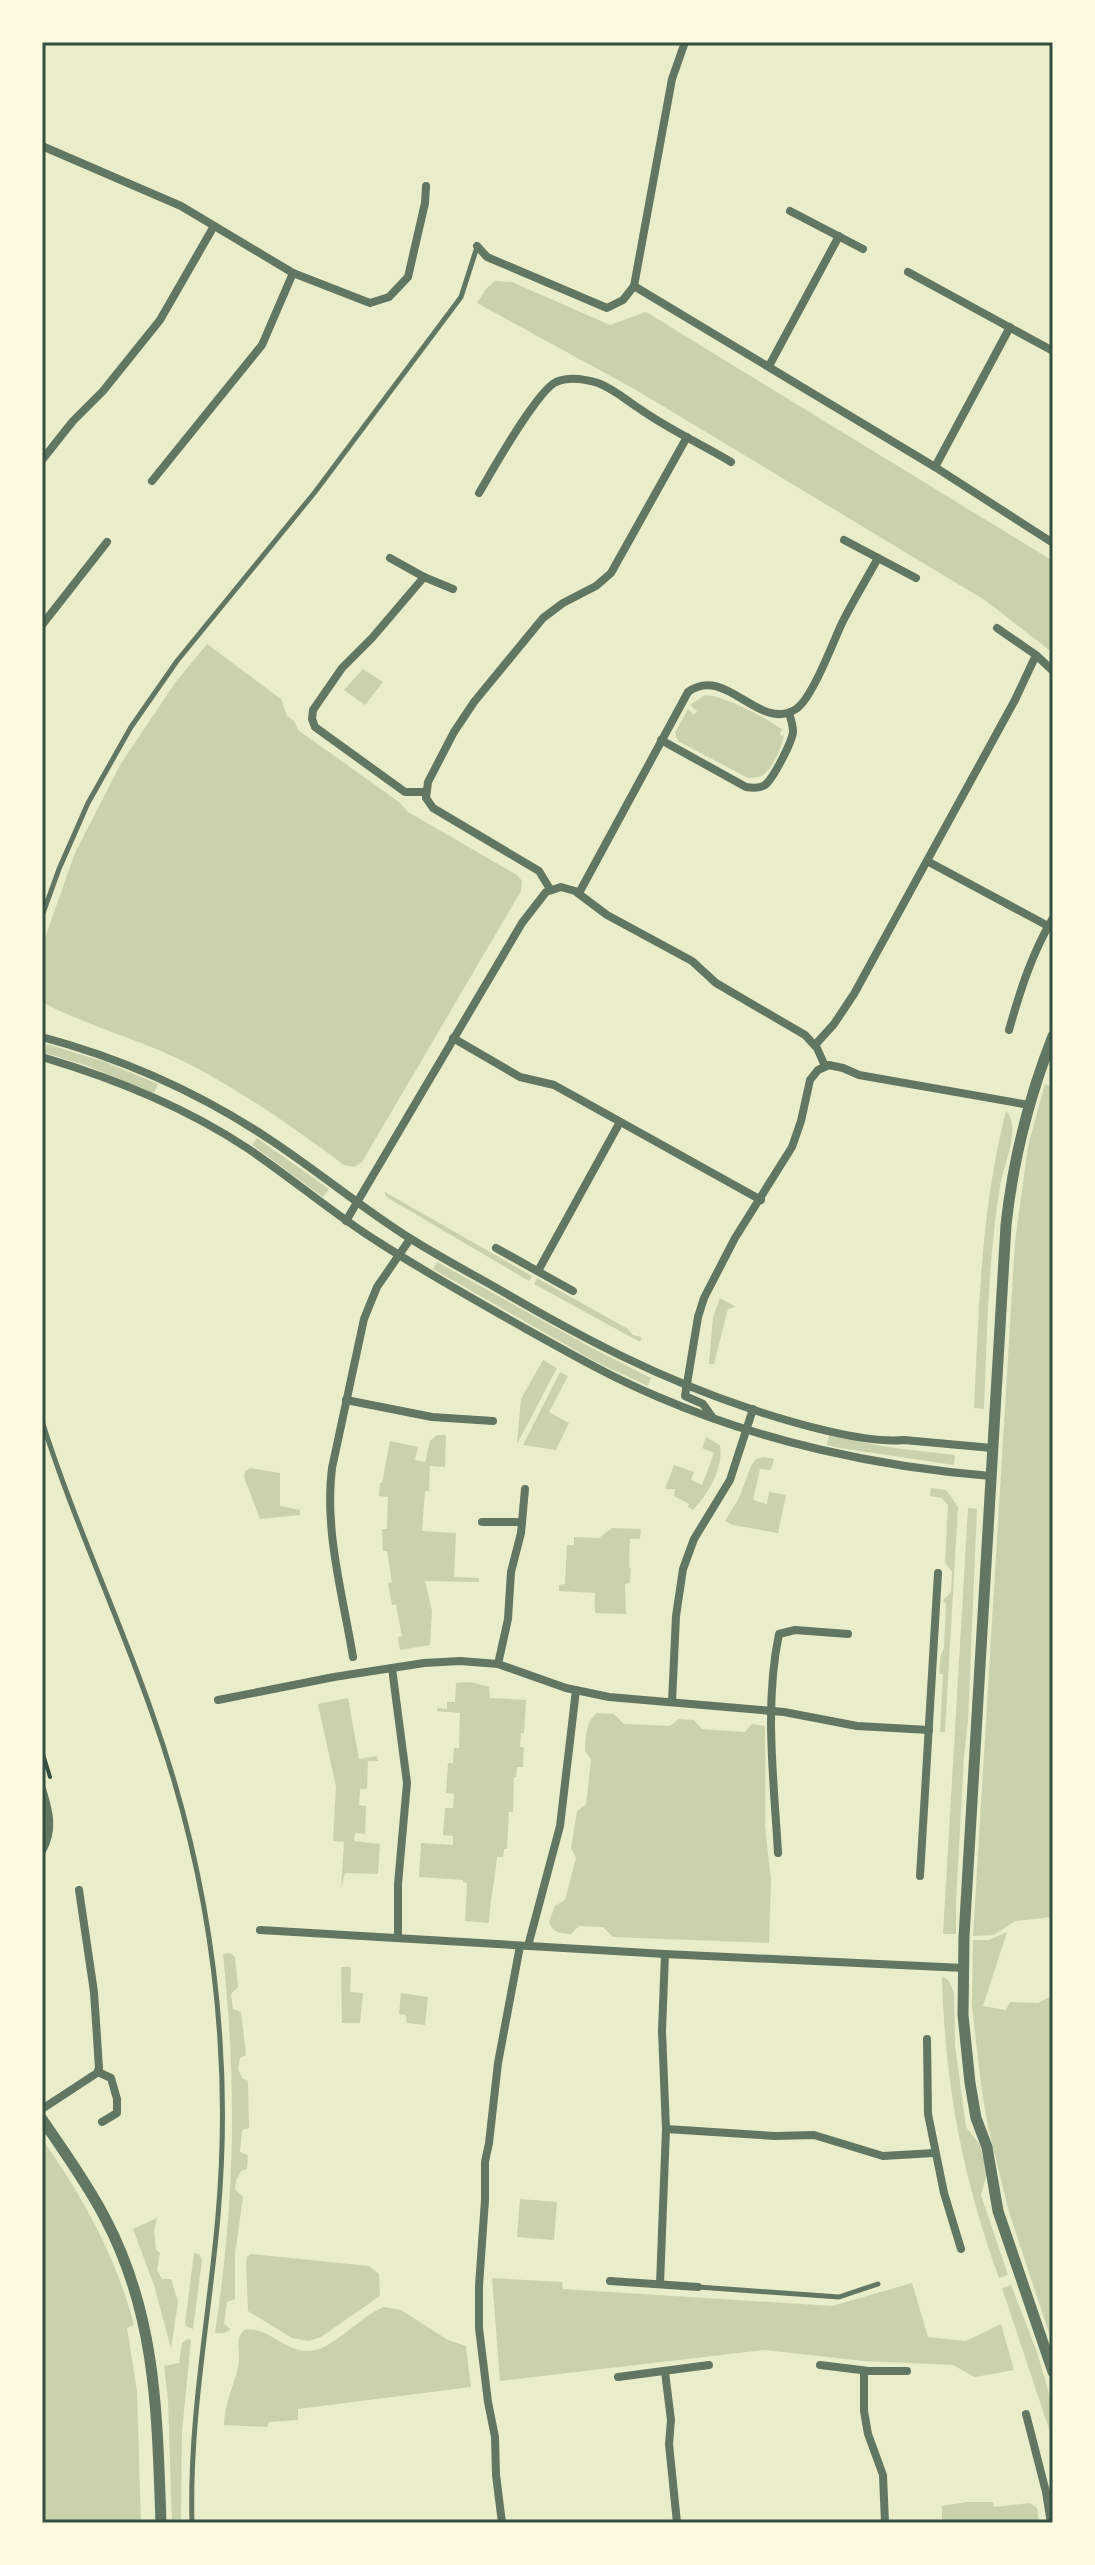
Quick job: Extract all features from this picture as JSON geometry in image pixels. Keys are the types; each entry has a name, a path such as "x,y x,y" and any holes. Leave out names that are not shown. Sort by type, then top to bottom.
{"street":[{"path":"477,246 487,257 607,308 623,300 634,286 672,79 685,42"},
{"path":"42,146 170,200 293,273 370,303 389,297 408,277 426,186"},
{"path":"790,211 863,249"},
{"path":"42,460 45,448 103,391 160,320 214,226"},
{"path":"769,366 839,236"},
{"path":"908,272 1053,351"},
{"path":"152,481 262,345 293,273"},
{"path":"634,286 935,467 1053,543"},
{"path":"935,467 1010,327"},
{"path":"479,493 545,391 559,381 581,379 606,386 639,409 731,462"},
{"path":"550,889 539,871 433,808 426,798 431,772 454,732 508,658 553,609 596,586 615,567 687,437"},
{"path":"844,540 916,578"},
{"path":"42,625 107,542"},
{"path":"390,558 453,589"},
{"path":"579,893 688,692 702,685 717,686 771,713 789,713 802,704 878,558"},
{"path":"424,577 372,638 346,662 314,708 312,719 315,727 393,784 408,793 426,792"},
{"path":"997,628 1053,671"},
{"path":"815,1045 854,994 1015,700 1036,655"},
{"path":"661,740 746,787 757,788 766,784 771,777 791,740 793,728 789,713"},
{"path":"927,861 1050,922 1019,994 1009,1030"},
{"path":"346,1221 531,909 550,889 561,887 579,893 607,915 695,963 712,980 805,1035 815,1045 825,1066"},
{"path":"1053,1036 1029,1105 1011,1183 1006,1225 964,1968 966,2054 976,2118 987,2147 998,2211 1053,2372"},
{"path":"42,1037 117,1060 207,1101 272,1141 410,1239 581,1337 688,1386 792,1421 882,1441 992,1448"},
{"path":"453,1038 520,1077 554,1085 761,1200"},
{"path":"42,1057 127,1087 218,1130 399,1256 589,1364 656,1396 747,1429 840,1453 933,1471 991,1476"},
{"path":"713,1418 703,1404 685,1396 698,1317 704,1298 735,1238 793,1143 810,1080 815,1072 834,1065 859,1075 1029,1105"},
{"path":"538,1271 620,1122"},
{"path":"353,1657 336,1554 330,1487 358,1339 368,1307 377,1287 410,1239"},
{"path":"496,1248 573,1291"},
{"path":"346,1400 432,1417 493,1421"},
{"path":"672,1702 677,1608 683,1569 700,1528 727,1487 753,1409"},
{"path":"498,1664 508,1619 511,1572 522,1522 525,1489"},
{"path":"482,1522 522,1522"},
{"path":"920,1876 938,1573"},
{"path":"778,1853 772,1710 779,1634 795,1630 848,1634"},
{"path":"218,1700 318,1679 447,1660 498,1664 576,1690 609,1697 772,1710 857,1726 929,1730"},
{"path":"392,1668 407,1798 398,1884 398,1937"},
{"path":"502,2523 495,2437 480,2336 479,2286 485,2162 498,2063 524,1946 560,1826 576,1690"},
{"path":"42,1789 50,1823 42,1851"},
{"path":"79,1890 94,1992 98,2072"},
{"path":"260,1930 964,1968"},
{"path":"660,2284 666,2129 662,2031 665,1954"},
{"path":"927,2039 927,2108 934,2153 961,2249"},
{"path":"42,2109 98,2072"},
{"path":"98,2072 112,2079 117,2099 117,2113 102,2122"},
{"path":"42,2119 106,2220 126,2266 144,2325 156,2391 161,2523"},
{"path":"666,2129 775,2136 814,2135 883,2156 934,2153"},
{"path":"610,2281 698,2287"},
{"path":"618,2377 709,2365"},
{"path":"820,2365 864,2371 907,2371"},
{"path":"864,2371 864,2411 868,2434 884,2481 885,2523"},
{"path":"665,2372 677,2523"},
{"path":"1026,2414 1051,2523"}],"lane":[{"path":"42,916 83,814 131,727 177,661 315,492 461,297 477,246"},
{"path":"42,1421 132,1656 168,1760 194,1855 211,1950 220,2041 221,2157 218,2216 195,2412 192,2523"},
{"path":"698,2287 839,2297 878,2284"}],"green space":[{"path":"495,281 512,282 610,325 646,312 1053,561 1053,653 986,601 638,391 477,303"},
{"path":"207,644 281,699 287,716 294,721 298,730 399,802 408,812 517,875 522,881 521,891 362,1162 354,1167 344,1165 269,1112 189,1064 42,1002 42,946 75,853 120,765 175,683"},
{"path":"363,669 383,682 365,705 344,690"},
{"path":"705,695 745,708 783,730 780,732 781,736 784,735 779,752 765,773 748,778 678,741 675,733 688,709 694,715 697,711 690,705"},
{"path":"47,1044 105,1062 158,1084 154,1093 85,1065 45,1053"},
{"path":"1045,1084 1053,1087 1053,1917 1015,1921 994,1935 973,1936 1015,1242 1028,1146"},
{"path":"1006,1111 1012,1137 1000,1187 993,1242 984,1409 974,1408 980,1296 991,1184"},
{"path":"257,1138 329,1189 323,1197 252,1145"},
{"path":"385,1192 532,1276 529,1281 388,1198"},
{"path":"437,1262 651,1378 648,1386 596,1362 433,1269"},
{"path":"537,1278 628,1329 633,1335 642,1337 640,1342 534,1284"},
{"path":"720,1298 736,1307 728,1309 714,1364 709,1364 713,1317"},
{"path":"543,1360 557,1368 517,1444 521,1399"},
{"path":"560,1372 568,1376 549,1412 569,1423 556,1450 523,1445"},
{"path":"437,1435 446,1435 445,1467 430,1466 422,1531 456,1533 454,1577 479,1578 479,1582 425,1581 432,1611 430,1645 400,1650 398,1637 402,1636 388,1583 392,1582 387,1551 383,1551 382,1529 387,1529 388,1497 379,1496 380,1483 390,1441 418,1447 415,1460 425,1462 430,1441"},
{"path":"829,1436 955,1455 954,1465 827,1445"},
{"path":"706,1437 720,1445 720,1463 709,1488 693,1510 688,1507 689,1504 674,1496 675,1489 665,1489 674,1465 694,1472 691,1480 702,1485 714,1453 702,1448"},
{"path":"756,1459 774,1459 771,1470 760,1469 753,1500 767,1504 769,1492 786,1495 778,1533 725,1521 739,1498 751,1466"},
{"path":"250,1468 280,1473 280,1506 300,1510 300,1515 260,1519 244,1477 245,1471"},
{"path":"931,1488 946,1490 958,1507 945,1732 940,1732 943,1674 939,1674 944,1648 946,1605 943,1600 951,1592 952,1572 945,1562 948,1505 942,1498 930,1496"},
{"path":"968,1508 977,1509 956,1934 943,1934"},
{"path":"612,1528 641,1529 640,1539 630,1539 630,1583 625,1584 626,1614 595,1613 595,1593 559,1591 559,1585 565,1584 567,1545 574,1545 574,1537 599,1538"},
{"path":"471,1682 489,1687 490,1698 526,1700 520,1747 524,1747 523,1767 517,1767 514,1777 507,1849 504,1849 503,1857 497,1857 489,1923 465,1921 467,1883 463,1880 419,1877 421,1843 453,1845 453,1836 443,1835 445,1808 453,1808 454,1794 446,1793 448,1763 453,1763 454,1748 459,1748 460,1713 437,1711 437,1708 447,1709 447,1702 455,1702 456,1683"},
{"path":"348,1698 359,1759 377,1756 378,1761 368,1761 367,1789 360,1789 359,1805 366,1806 365,1834 355,1833 354,1841 380,1844 378,1874 345,1873 341,1889 344,1842 333,1841 336,1787 318,1704"},
{"path":"597,1713 614,1714 624,1724 670,1726 679,1719 694,1720 702,1729 745,1732 752,1724 765,1726 765,1826 771,1880 769,1943 613,1937 603,1927 579,1926 571,1934 560,1933 553,1928 549,1922 555,1906 565,1900 576,1858 571,1848 577,1811 586,1804 591,1760 585,1751 586,1736 590,1721"},
{"path":"1007,1932 983,2006 1006,2010 1010,2002 1038,2003 1053,1995 1053,2345 1009,2212 988,2127 972,2006 973,1940 989,1940"},
{"path":"230,1953 235,1957 238,1987 231,1994 233,2009 241,2012 246,2055 240,2058 238,2069 242,2078 248,2081 249,2128 242,2130 240,2152 248,2155 247,2169 241,2171 235,2189 243,2197 235,2254 235,2299 227,2302 224,2324 231,2329 215,2333 227,2236 232,2144 230,2051 223,1954"},
{"path":"341,1967 351,1967 350,1992 363,1993 360,2023 342,2023"},
{"path":"942,1976 954,1992 955,2045 966,2127 980,2145 987,2173 981,2195 1008,2275 999,2278 975,2203 958,2129 947,2055"},
{"path":"401,1993 428,1997 425,2025 407,2023 406,2015 399,2014"},
{"path":"42,2139 97,2228 118,2275 134,2325 127,2328 137,2391 141,2523 42,2523"},
{"path":"520,2199 557,2202 554,2240 517,2237"},
{"path":"157,2218 154,2231 156,2250 160,2253 157,2270 162,2279 171,2279 178,2302 171,2349 154,2285 133,2229"},
{"path":"194,2253 199,2254 202,2260 193,2329 185,2323"},
{"path":"251,2254 369,2266 379,2274 380,2296 321,2337 309,2341 292,2338 248,2311 246,2263"},
{"path":"492,2278 562,2282 563,2289 832,2306 912,2283 928,2337 966,2341 1001,2324 1014,2370 975,2377 953,2365 863,2361 765,2350 500,2381"},
{"path":"1011,2285 1037,2352 1053,2407 1053,2441 1002,2288"},
{"path":"384,2307 401,2310 448,2340 466,2346 471,2387 298,2409 298,2420 269,2422 267,2427 224,2425 239,2361 239,2340 244,2330 260,2331 292,2347 308,2351 327,2345"},
{"path":"191,2340 182,2432 181,2523 172,2523 164,2366 179,2363 182,2343"},
{"path":"993,2502 994,2507 1030,2503 1037,2508 1039,2523 942,2523 942,2506"}]}
